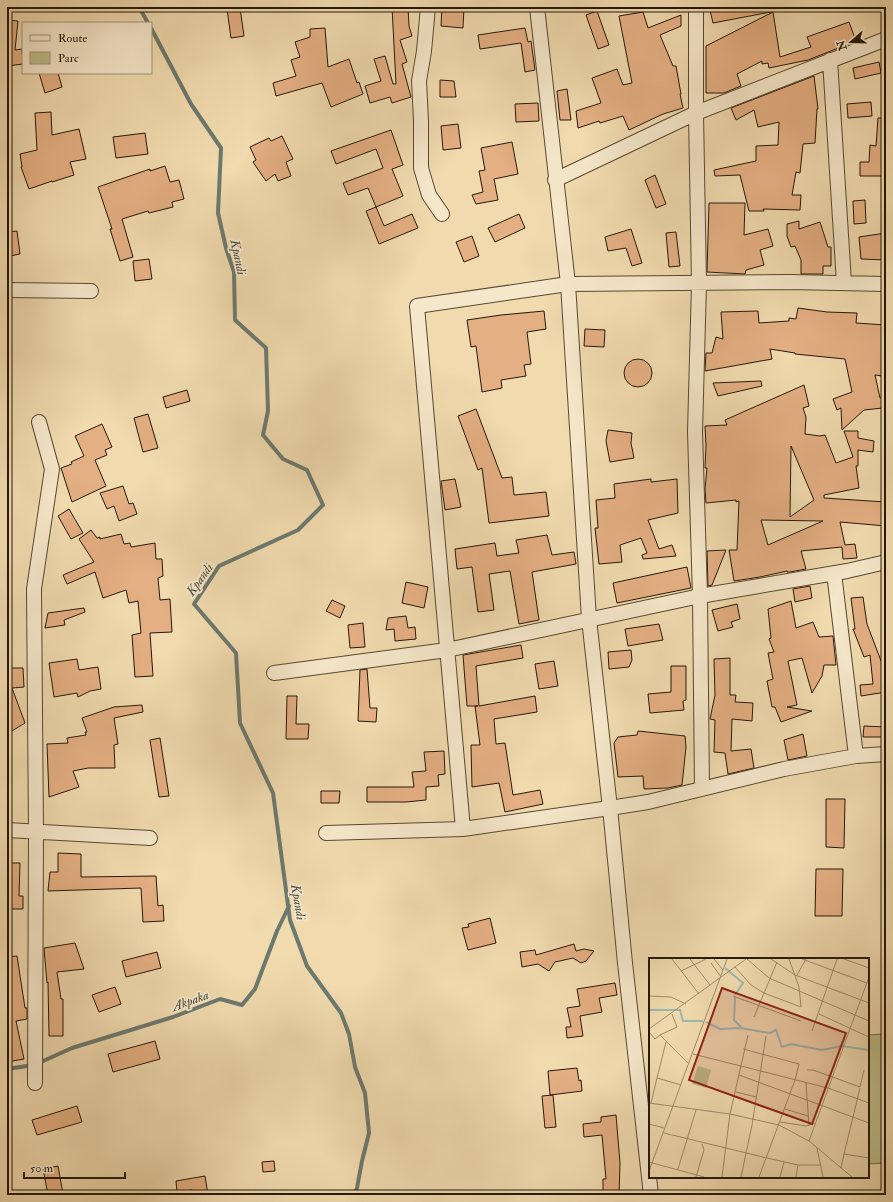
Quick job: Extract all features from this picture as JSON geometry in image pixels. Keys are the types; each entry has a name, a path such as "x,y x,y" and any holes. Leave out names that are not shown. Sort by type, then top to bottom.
{"street":[{"path":"428,7 419,81 421,168 429,195 442,214"},
{"path":"537,7 555,180 568,284 589,619 649,1177"},
{"path":"696,7 699,284 695,432 700,596 702,789"},
{"path":"555,180 696,113 886,39"},
{"path":"830,60 844,283"},
{"path":"463,829 418,306 568,284 886,284"},
{"path":"7,290 92,291"},
{"path":"35,1083 36,832 34,589 52,470 39,422"},
{"path":"274,673 447,650 700,596 834,573 886,562"},
{"path":"834,573 856,756"},
{"path":"326,833 463,829 648,802 784,769 856,756 886,754"},
{"path":"7,830 150,838"},
{"path":"649,1178 651,1195"}],"green space":[{"path":"886,1034 886,1163 869,1164 869,1035"}],"building":[{"path":"392,7 408,7 409,26 412,36 400,40 407,62 402,64 411,97 392,103 390,97 370,103 365,86 381,81 374,59 385,56 393,84 396,84"},
{"path":"442,7 464,7 463,28 441,26"},
{"path":"723,7 770,7 771,12 713,23 710,10"},
{"path":"240,8 244,36 231,38 227,9"},
{"path":"597,11 609,45 598,49 586,15"},
{"path":"643,12 648,28 681,15 681,26 660,35 673,66 676,66 683,108 663,114 629,130 623,116 600,123 599,121 578,128 576,111 601,103 592,78 617,69 623,85 632,83 619,16"},
{"path":"773,12 780,57 811,47 807,37 849,22 856,41 808,60 769,68 768,63 762,64 762,61 737,74 741,86 724,93 706,93 706,46"},
{"path":"7,20 18,21 15,50 22,49 22,64 7,66"},
{"path":"325,28 328,67 349,59 357,83 359,82 363,94 331,107 322,83 276,96 273,83 296,76 291,60 300,57 295,42 310,37 310,29"},
{"path":"525,28 528,42 531,41 535,70 525,72 521,43 480,49 478,35"},
{"path":"879,62 881,73 855,79 853,68"},
{"path":"39,74 58,74 62,87 45,93"},
{"path":"814,76 818,109 815,143 803,144 800,173 796,172 792,195 801,195 800,210 763,209 764,211 749,211 740,175 715,176 714,170 756,161 756,146 778,145 779,122 758,127 754,110 736,120 731,108"},
{"path":"440,80 454,81 456,97 440,97"},
{"path":"567,89 571,120 560,120 557,91"},
{"path":"871,102 872,116 848,118 847,104"},
{"path":"538,103 539,121 516,122 515,104"},
{"path":"51,112 52,135 79,129 86,159 70,162 74,175 29,189 21,167 20,154 37,150 35,113"},
{"path":"878,118 886,118 886,176 860,176 860,162 869,162 870,145 876,146"},
{"path":"458,124 461,148 443,150 441,126"},
{"path":"391,130 403,165 392,169 403,196 376,207 368,188 348,195 343,183 383,168 376,149 336,164 331,151"},
{"path":"145,133 148,154 116,158 113,137"},
{"path":"282,136 293,159 286,162 291,176 278,181 275,174 266,181 253,162 256,160 250,147 269,138 271,141"},
{"path":"512,142 518,174 494,179 498,200 476,204 472,195 483,192 479,171 485,170 481,148"},
{"path":"165,166 170,182 179,180 184,199 172,202 173,207 149,213 148,211 122,219 133,257 120,261 110,229 112,229 98,187 150,169 150,171"},
{"path":"655,175 666,204 656,208 645,180"},
{"path":"865,200 866,223 854,224 853,201"},
{"path":"709,203 745,203 744,235 768,229 773,246 760,250 764,265 746,270 745,274 707,272"},
{"path":"376,207 384,226 412,214 418,228 379,244 366,211"},
{"path":"519,214 525,228 495,242 488,228"},
{"path":"799,221 799,229 820,222 828,247 831,247 831,266 823,266 823,274 801,274 801,260 795,246 791,247 787,236 787,224"},
{"path":"631,229 642,263 632,266 626,248 608,251 605,237"},
{"path":"17,231 20,254 10,256 7,232"},
{"path":"676,232 680,266 669,267 666,233"},
{"path":"886,233 886,260 861,259 859,237"},
{"path":"472,236 479,256 464,262 456,242"},
{"path":"149,259 152,279 135,281 133,261"},
{"path":"798,308 827,312 857,313 856,323 886,325 886,354 883,354 882,376 875,375 880,398 882,397 883,408 864,410 842,430 841,408 837,410 833,399 852,392 845,359 795,354 770,349 772,359 705,371 706,353 712,353 716,337 723,339 721,312 758,311 759,323 789,321 789,318 796,319"},
{"path":"544,311 546,329 527,332 531,364 524,365 526,376 501,380 502,388 482,392 476,346 471,347 467,320"},
{"path":"585,329 605,330 604,347 584,346"},
{"path":"638,359 648,363 652,373 648,383 638,387 628,383 624,373 628,363"},
{"path":"761,381 762,386 718,396 713,383"},
{"path":"804,385 809,406 803,408 806,417 805,434 820,436 825,435 836,463 853,457 844,431 858,431 858,438 874,441 873,452 858,450 858,466 856,466 859,488 824,495 824,498 886,502 886,526 840,522 845,545 855,544 857,558 843,559 842,547 801,551 806,569 734,581 729,550 737,550 739,501 706,503 705,489 707,468 705,468 705,426 727,425 725,420","holes":["791,446 814,500 790,517","761,520 823,521 768,545"]},
{"path":"187,390 190,401 166,408 163,397"},
{"path":"476,409 502,478 512,477 514,495 546,492 549,516 489,523 482,468 478,470 458,416"},
{"path":"148,414 158,448 143,452 134,418"},
{"path":"102,424 112,447 105,450 107,455 95,460 106,486 72,502 61,468 72,464 71,462 84,456 75,436"},
{"path":"608,430 632,433 631,443 634,458 610,462 606,441"},
{"path":"455,479 461,507 445,510 441,481"},
{"path":"651,479 651,482 677,479 678,513 648,520 659,549 672,545 676,556 643,559 642,555 647,553 641,538 620,545 622,562 599,564 595,528 598,528 596,500 615,498 614,484"},
{"path":"123,486 129,504 133,503 137,514 119,521 114,506 107,509 100,493"},
{"path":"69,509 83,533 71,539 58,516"},
{"path":"91,530 97,538 100,537 100,539 121,534 124,544 130,543 131,547 155,543 156,559 162,559 163,576 158,578 160,600 170,599 172,632 150,633 153,676 135,677 132,635 141,633 138,601 129,603 126,590 103,598 95,572 67,584 63,575 94,562 79,539"},
{"path":"547,535 552,555 574,552 576,564 532,572 539,620 519,624 510,571 489,574 494,610 478,612 472,567 457,569 455,549 495,543 497,556 519,553 516,540"},
{"path":"726,550 712,585 708,586 707,551"},
{"path":"687,567 691,588 617,603 613,583"},
{"path":"406,582 428,587 424,608 402,603"},
{"path":"810,586 812,598 795,602 793,589"},
{"path":"863,597 867,624 886,674 886,692 861,696 860,685 873,684 870,655 864,657 853,629 855,629 851,598"},
{"path":"332,600 345,606 340,618 326,611"},
{"path":"791,601 796,628 813,622 819,637 833,636 836,665 824,665 822,676 812,693 802,658 788,661 797,705 787,707 812,711 781,722 775,707 772,707 767,681 773,679 768,653 774,652 769,639 771,638 768,609"},
{"path":"737,604 740,619 731,622 733,627 718,631 712,610"},
{"path":"84,608 85,612 64,620 65,625 45,628 48,613"},
{"path":"406,616 408,628 415,627 416,639 395,641 394,629 386,630 388,618"},
{"path":"363,623 365,647 350,648 348,625"},
{"path":"659,624 663,640 628,646 625,629"},
{"path":"521,645 523,658 476,666 479,706 535,696 537,712 494,719 496,744 505,743 513,795 540,790 543,804 505,812 499,783 472,787 471,745 480,745 475,706 467,706 463,655"},
{"path":"631,650 632,660 629,667 609,669 608,652"},
{"path":"730,658 730,695 736,695 735,702 753,703 752,721 732,719 731,751 751,749 754,768 728,774 725,753 714,752 715,720 710,719 715,695 714,659"},
{"path":"77,659 79,670 98,667 101,689 90,691 78,697 77,693 54,697 49,663"},
{"path":"554,661 558,686 539,689 535,664"},
{"path":"671,666 686,666 686,700 683,701 684,710 650,713 648,694 671,692"},
{"path":"7,668 23,668 24,687 12,688 25,723 7,734"},
{"path":"367,669 370,708 377,708 376,722 358,721 360,670"},
{"path":"287,696 297,696 296,724 309,724 308,739 286,739"},
{"path":"142,705 143,712 114,718 118,744 114,745 115,768 88,768 73,771 79,787 49,797 47,744 68,743 67,738 86,735 85,732 87,732 82,718 114,707"},
{"path":"864,726 886,727 886,737 863,737"},
{"path":"638,731 685,736 686,747 682,785 668,788 644,789 643,776 618,777 614,743 618,737 637,735"},
{"path":"803,734 807,756 788,760 784,740"},
{"path":"160,738 169,796 159,797 150,740"},
{"path":"444,751 445,774 438,775 439,786 426,787 426,800 406,802 367,802 367,787 414,787 412,772 426,771 424,752"},
{"path":"321,791 340,791 339,803 321,803"},
{"path":"826,799 845,799 844,848 826,847"},
{"path":"58,853 81,854 81,877 156,876 158,906 163,905 164,921 143,922 141,888 48,891 50,872 58,872"},
{"path":"7,863 20,863 19,896 23,896 23,909 7,909"},
{"path":"816,869 843,869 842,916 815,916"},
{"path":"490,918 496,943 468,950 462,928 469,927 468,924"},
{"path":"75,943 84,969 57,972 61,999 63,999 63,1036 49,1036 48,982 47,983 44,948"},
{"path":"574,944 576,951 584,949 594,951 586,961 581,963 573,958 555,962 549,971 538,964 522,967 520,952 535,950 536,955"},
{"path":"157,952 161,968 126,977 122,961"},
{"path":"17,956 25,1008 27,1008 27,1019 16,1021 24,1059 7,1062 7,957"},
{"path":"615,983 617,995 599,998 602,1012 580,1016 583,1036 567,1038 566,1027 571,1027 567,1008 580,1006 577,989"},
{"path":"115,987 121,1004 99,1012 92,995"},
{"path":"155,1041 160,1059 113,1072 108,1054"},
{"path":"577,1068 579,1081 581,1080 582,1091 550,1095 548,1071"},
{"path":"553,1095 556,1127 545,1128 542,1096"},
{"path":"77,1106 82,1122 37,1135 32,1120"},
{"path":"616,1115 620,1163 619,1195 603,1195 603,1179 606,1179 602,1135 584,1137 583,1124 601,1122 601,1117"},
{"path":"274,1161 275,1171 263,1172 262,1162"},
{"path":"58,1166 63,1194 48,1195 43,1169"},
{"path":"205,1176 208,1195 193,1195 192,1190 177,1192 176,1181"}],"waterway":[{"name":"Kpandi","path":"139,7 147,22"},
{"name":"Kpandi","path":"152,30 191,104 221,148 218,213 226,248 234,272 235,320 266,348 268,411 263,435 283,459 307,470 323,505 298,530 219,566 194,604 236,653 240,723 273,793 290,920 307,966 341,1013 349,1034 355,1067 365,1093 369,1133 357,1188 354,1195"},
{"name":"Akpaka","path":"41,1062 72,1048 173,1017 220,999 242,1005 255,989 277,931 289,906"},
{"name":"Akpaka","path":"7,1069 27,1066"}]}
